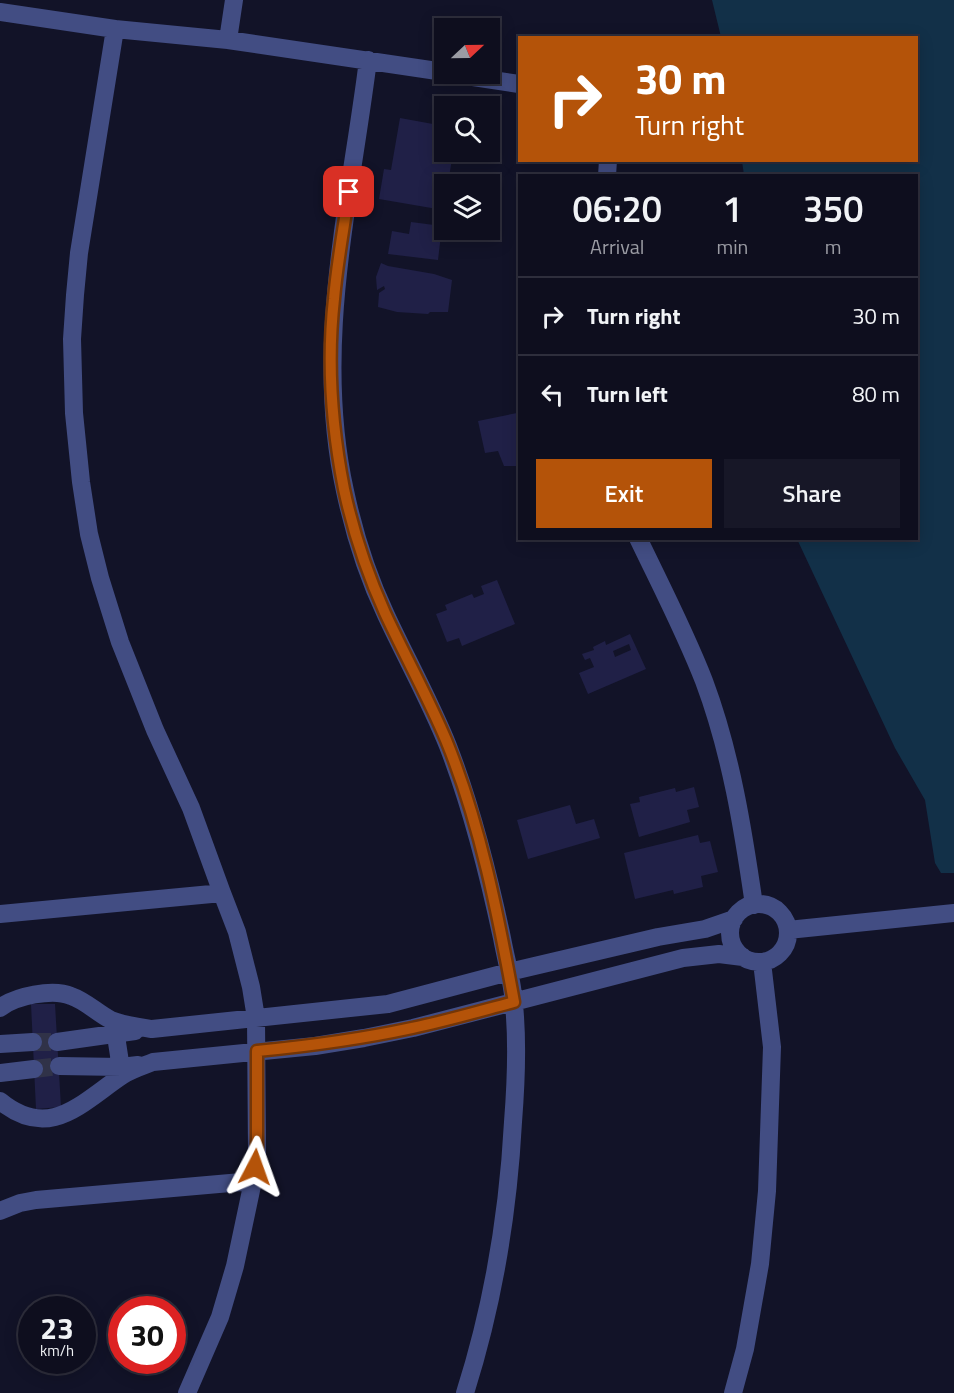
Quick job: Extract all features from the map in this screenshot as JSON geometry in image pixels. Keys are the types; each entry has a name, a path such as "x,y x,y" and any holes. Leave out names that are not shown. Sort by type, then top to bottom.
{"street":[{"path":"228,40 234,0"},
{"path":"0,12 115,29 228,40 434,70"},
{"path":"115,29 75,295 72,339 74,413 81,482 89,534 120,642 155,730 190,808 237,932 251,987 256,1018 257,1153 253,1181 235,1266 219,1317 187,1393"},
{"path":"368,60 334,300 331,345 336,435 344,488 358,547 384,612 445,738 466,792 496,911 514,1002 516,1043 510,1178 499,1255 480,1348 465,1393"},
{"path":"500,81 518,84"},
{"path":"639,540 691,649 714,712 729,761 741,817 754,905"},
{"path":"0,914 222,893"},
{"path":"59,1066 122,1071 153,1062 315,1046 413,1028 684,958 719,954 762,962 771,960 784,948 788,930 786,921 772,908 754,905 746,908 735,919 731,927 733,944 743,957"},
{"path":"788,930 954,913"},
{"path":"57,1041 114,1027 152,1029 388,1004 509,972 705,929 735,919"},
{"path":"733,1393 745,1349 758,1275 767,1191 772,1047 762,962"},
{"path":"0,1008 13,999 50,993 69,995 91,1005 114,1027 122,1071"},
{"path":"0,1044 33,1042"},
{"path":"0,1073 34,1069"},
{"path":"0,1101 7,1107 33,1119 59,1117 78,1108 122,1071"},
{"path":"0,1211 20,1203 36,1200 253,1181"}],"water":[{"path":"712,0 954,0 954,873 941,873 935,863 925,800 895,748 797,540 918,540 918,174 744,174 742,162 918,162 918,36 721,36"}],"building":[{"path":"400,118 434,124 434,162 451,162 450,174 434,174 434,208 379,199 384,169 391,170"},
{"path":"411,222 434,225 434,240 440,240 438,260 388,254 392,231 409,234"},
{"path":"381,263 452,280 448,312 428,314 397,312 378,307 379,293 385,289 384,286 377,290 376,277"},
{"path":"517,413 518,466 504,466 498,451 485,453 478,421"},
{"path":"497,580 515,624 462,646 459,638 447,642 436,614 447,610 445,605 472,594 474,598 484,594 481,586"},
{"path":"630,634 646,669 588,694 579,673 594,667 590,658 585,660 582,654 594,650 593,647 605,641 606,645","holes":["629,644 631,650 615,657 613,651"]},
{"path":"694,787 699,807 687,810 690,822 639,837 630,804 640,802 639,797 675,788 676,792"},
{"path":"570,805 576,824 594,819 600,838 528,859 517,820"},
{"path":"698,835 700,843 710,841 718,872 701,876 703,887 674,894 673,890 635,899 624,853"},
{"path":"31,1004 55,1004 61,1107 36,1109"}],"tunnel":[{"path":"33,1042 57,1042"},
{"path":"34,1069 59,1066"}],"route":[{"path":"255,1167 257,1051 315,1046 364,1038 514,1002 496,911 466,792 445,738 384,612 358,547 344,488 334,425 331,345 334,300 349,192"}]}
